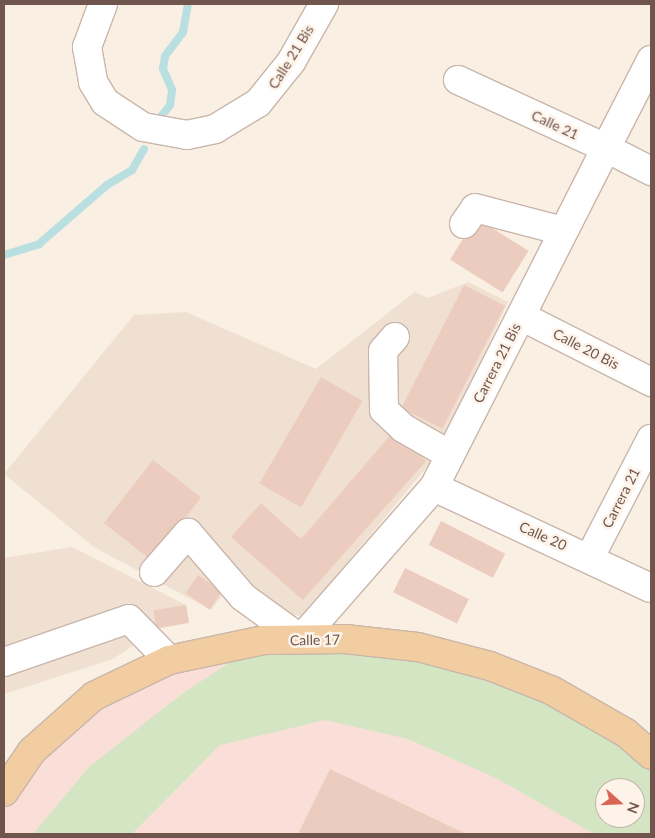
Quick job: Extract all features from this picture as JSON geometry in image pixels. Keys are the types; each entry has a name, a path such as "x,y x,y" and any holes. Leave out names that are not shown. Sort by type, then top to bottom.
{"main road":[{"name":"Calle 17","path":"4,792 32,750 94,696 169,660 255,642 301,639 418,648 490,666 551,690 626,733 651,755"}],"street":[{"name":"Calle 21 Bis","path":"103,4 87,47 93,82 105,102 143,127 187,135 215,129 258,103 291,62 324,4"},
{"name":"Carrera 21 Bis","path":"301,639 434,487 651,60"},
{"name":"Calle 21","path":"458,80 651,170"},
{"path":"464,224 475,208 564,231"},
{"name":"Calle 20 Bis","path":"521,316 651,382"},
{"path":"395,337 383,351 384,410 403,428 450,456"},
{"name":"Carrera 21","path":"590,557 651,439"},
{"name":"Calle 20","path":"434,487 590,557 651,588"},
{"path":"154,572 188,533 243,597 301,639"},
{"path":"4,662 129,619 169,660"}],"shaded area":[{"path":"468,282 508,302 441,450 302,617 280,610 240,572 211,610 94,547 4,474 134,315 186,312 316,369 415,292 428,298"},
{"path":"72,547 186,605 189,623 158,629 113,659 4,694 4,558"},
{"path":"200,651 626,733 637,778 595,778 595,828 645,828 645,810 651,834 4,834 4,792 94,696"}],"green space":[{"path":"264,640 490,666 651,755 651,834 594,834 496,778 408,739 325,720 220,745 132,834 33,834 89,767 183,693"}],"building":[{"path":"476,218 529,251 503,292 450,260"},
{"path":"464,285 505,306 442,429 401,408"},
{"path":"321,377 363,401 301,508 260,484"},
{"path":"393,432 426,461 303,600 231,537 261,503 301,539"},
{"path":"153,460 201,498 152,561 104,523"},
{"path":"441,521 505,554 493,578 429,545"},
{"path":"405,568 469,599 457,623 393,592"},
{"path":"198,575 222,591 210,609 186,593"},
{"path":"186,605 189,623 156,628 153,610"},
{"path":"330,769 466,834 298,834"}],"waterway":[{"path":"160,118 170,105 172,90 163,69 165,56 183,32 188,4"},
{"path":"4,255 39,244 107,185 132,170 144,149"}]}
